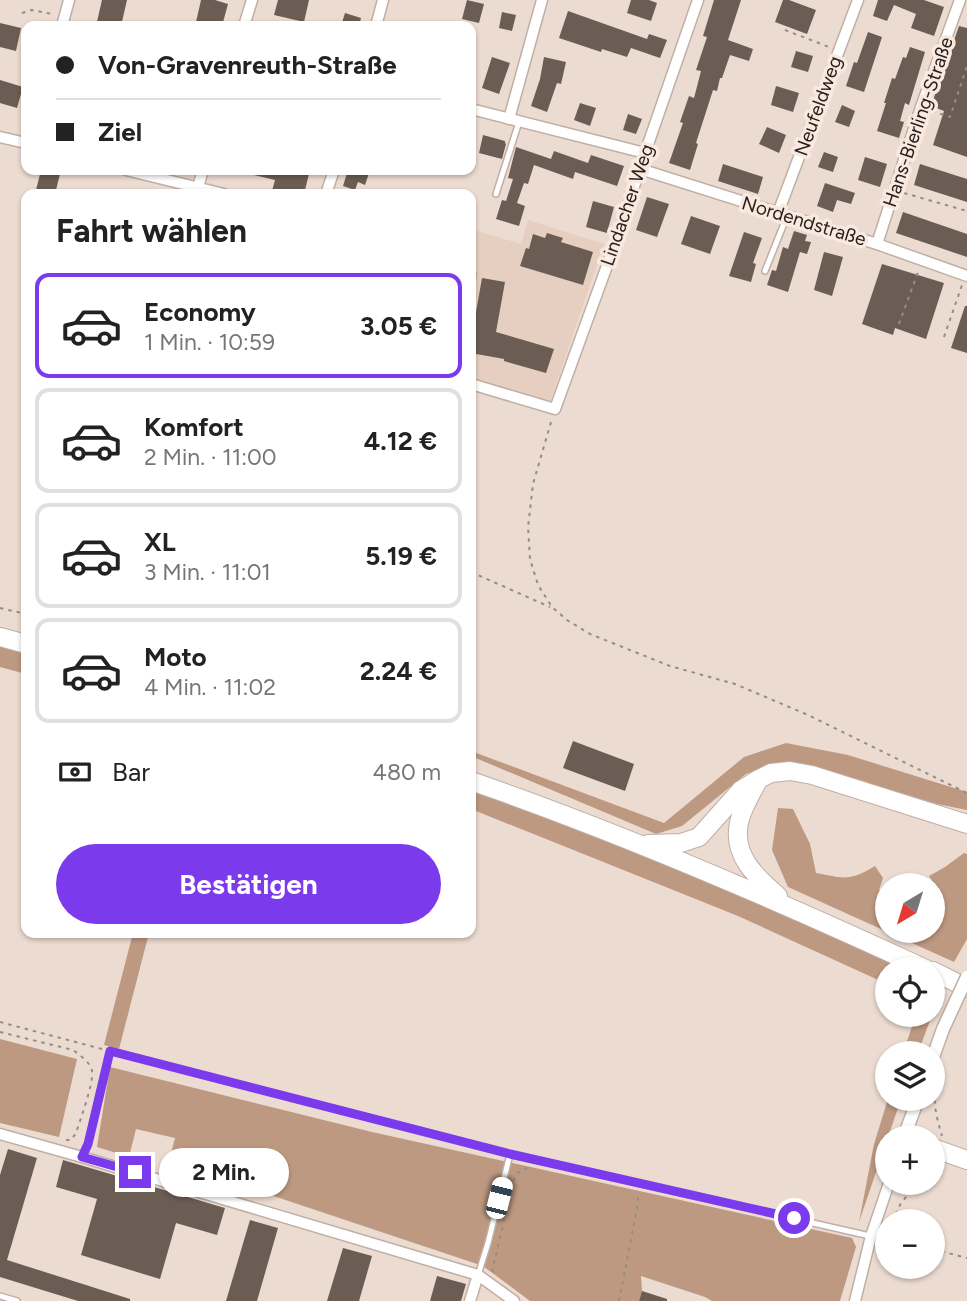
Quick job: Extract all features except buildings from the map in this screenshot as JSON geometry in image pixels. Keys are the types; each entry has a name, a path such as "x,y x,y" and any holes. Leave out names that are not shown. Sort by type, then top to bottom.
{"highway":[{"path":"0,637 21,642"},
{"path":"637,844 681,843 699,837 741,790 771,773 790,771 812,775 917,810 964,822"},
{"path":"759,779 739,823 738,844 747,866 790,906"},
{"path":"476,782 548,808 790,906 902,957"},
{"path":"945,977 967,988"},
{"path":"945,1153 967,1160"}],"street":[{"path":"63,21 69,0"},
{"path":"246,21 252,0"},
{"path":"377,21 383,0"},
{"path":"514,120 542,0"},
{"name":"Lindacher Weg","path":"555,409 616,241 698,0"},
{"name":"Neufeldweg","path":"782,214 858,0"},
{"name":"Hans-Bierling-Straße","path":"877,244 960,0"},
{"path":"476,110 645,153"},
{"path":"0,137 21,142"},
{"name":"Nordendstraße","path":"640,169 877,244 966,276"},
{"path":"147,175 206,189"},
{"path":"198,187 202,175"},
{"path":"476,385 555,409"},
{"path":"941,1041 943,1029 967,977"},
{"path":"0,1134 482,1278 514,1301"},
{"path":"855,1301 871,1236 885,1195"},
{"path":"470,1301 482,1278"}],"lane":[{"path":"496,194 514,120"},
{"path":"765,271 782,214"},
{"path":"82,1157 88,1144 110,1051 510,1154 871,1236"},
{"path":"482,1278 510,1154"},
{"path":"0,1296 17,1301"}],"path":[{"path":"22,13 32,10 60,21"},
{"path":"785,30 839,51"},
{"path":"922,107 950,117 967,66"},
{"path":"895,190 967,211"},
{"path":"899,324 923,260"},
{"path":"944,337 966,276"},
{"path":"555,409 533,484 528,527 530,559 538,585 552,607 590,634 670,666 735,684 808,715 967,793"},
{"path":"476,574 552,607"},
{"path":"0,608 21,613"},
{"path":"0,1022 110,1051"},
{"path":"0,1032 73,1050 92,1068 93,1079 76,1133 71,1140 64,1140"},
{"path":"482,1278 491,1276 514,1179 520,1170 527,1167"},
{"path":"619,1301 637,1209 638,1197 635,1190"},
{"path":"945,1252 967,1258"}],"shaded area":[{"path":"528,220 604,244 550,402 476,380 476,230 521,244"},
{"path":"0,645 21,651 21,673 0,667"},
{"path":"786,743 848,755 967,792 967,810 937,804 814,767 775,764 746,774 682,826 656,834 476,758 476,753 664,823 744,757"},
{"path":"476,790 624,844 886,957 875,957 875,979 738,916 476,811"},
{"path":"778,808 793,809 810,844 816,873 852,877 875,866 880,873 875,873 875,926 788,887 772,850"},
{"path":"964,853 967,854 967,939 954,962 912,943 945,943 945,873 934,873"},
{"path":"132,938 148,938 119,1049 104,1045"},
{"path":"912,1027 928,1027 922,1041 907,1041"},
{"path":"0,1039 77,1059 59,1137 0,1123"},
{"path":"110,1067 372,1132 852,1238 856,1247 840,1301 712,1301 641,1276 642,1291 639,1301 530,1301 483,1266 169,1161 175,1138 136,1129 129,1157 97,1147"},
{"path":"884,1111 897,1111 892,1125 880,1125"},
{"path":"875,1141 875,1175 859,1222"}],"route":[{"path":"135,1172 82,1157 88,1144 110,1051 510,1154 794,1218"}]}
